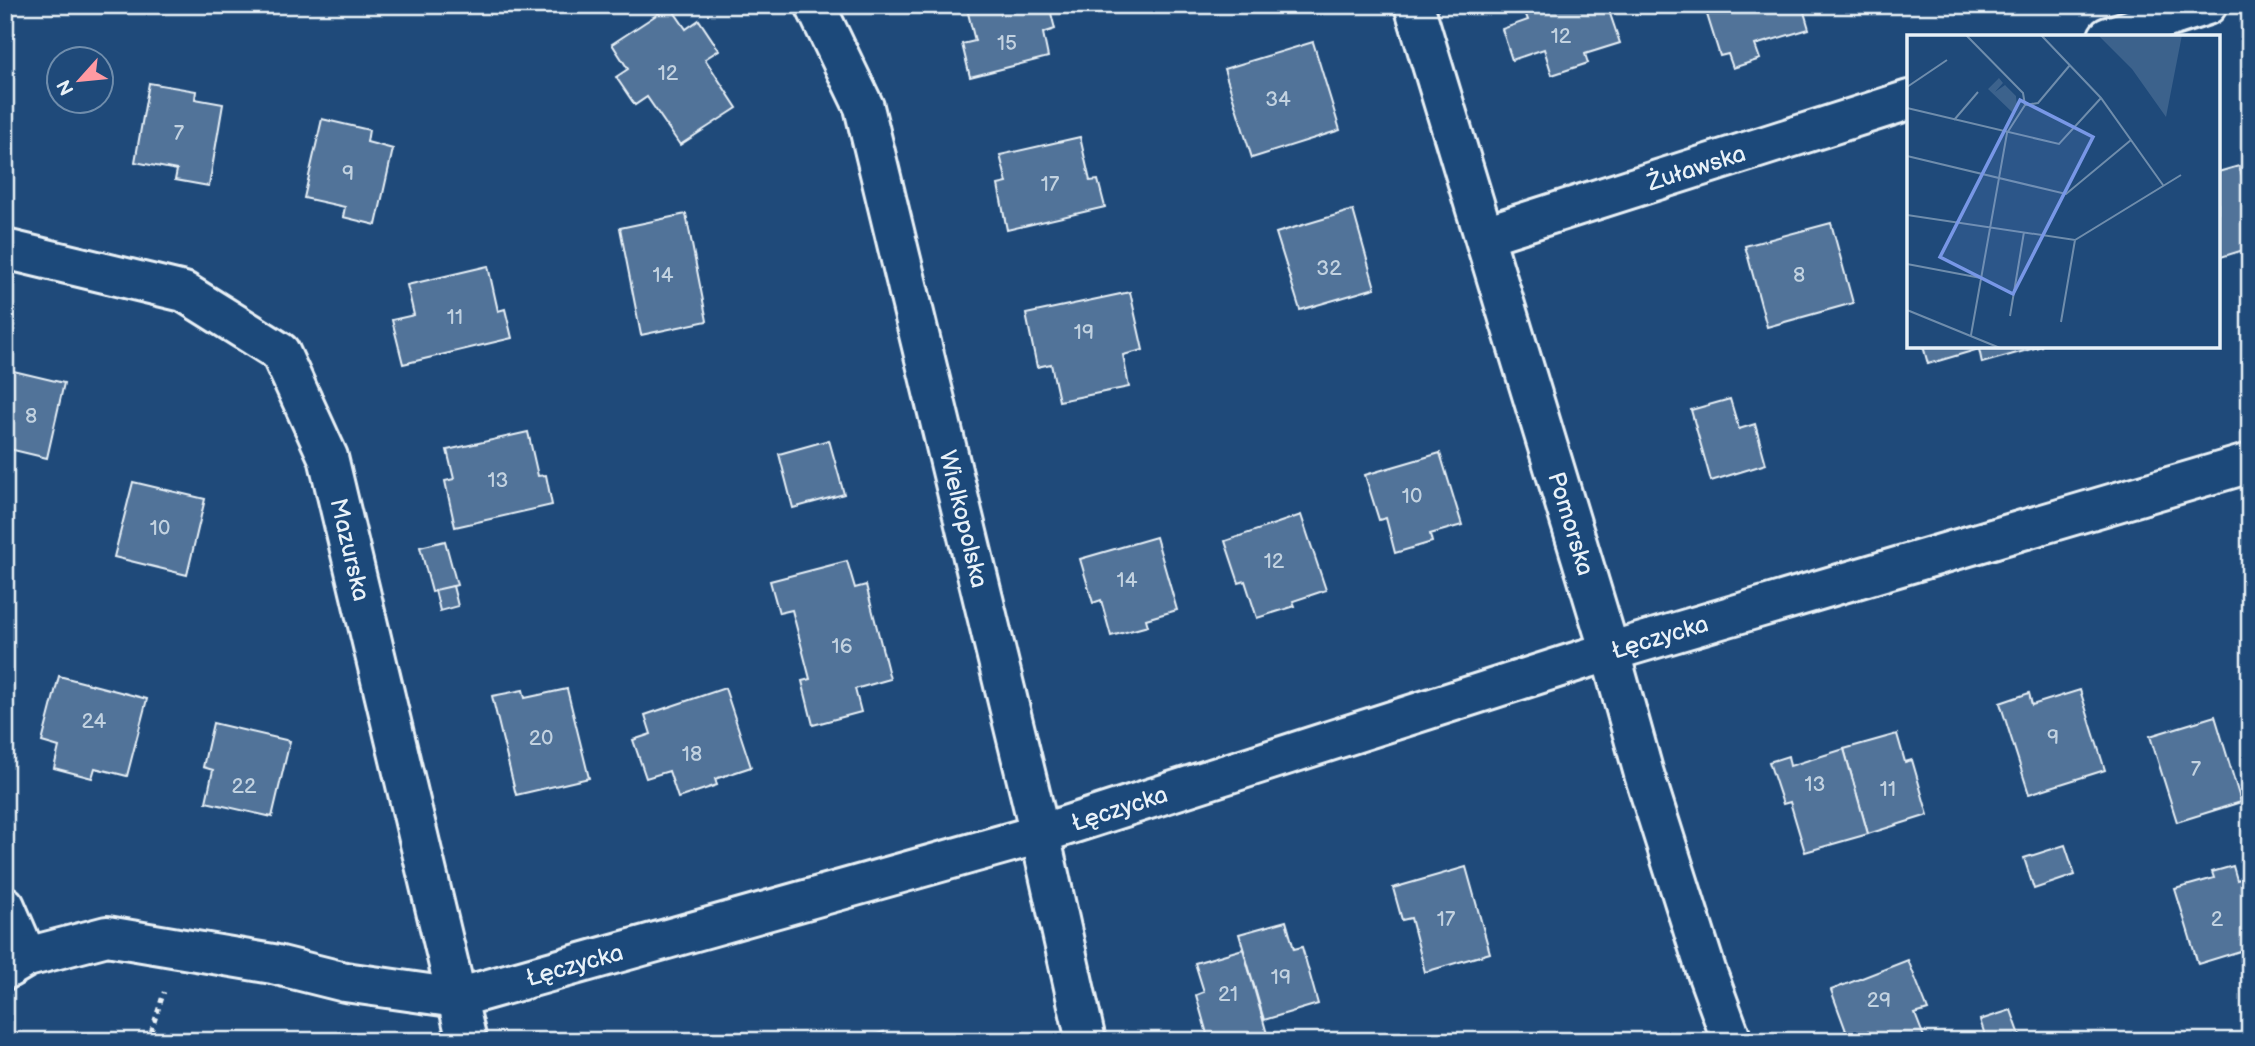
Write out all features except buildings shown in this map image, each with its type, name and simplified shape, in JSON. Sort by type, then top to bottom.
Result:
[{"type":"street","name":"Wielkopolska","points":[[816,5],[864,107],[1040,834],[1086,1041]]},
{"type":"street","name":"Pomorska","points":[[1414,5],[1648,787],[1706,971],[1732,1041]]},
{"type":"street","points":[[2114,35],[2207,5]]},
{"type":"street","name":"Żuławska","points":[[1485,235],[1907,101]]},
{"type":"street","name":"Mazurska","points":[[5,249],[184,292],[280,352],[328,457],[467,1041]]},
{"type":"street","name":"Łęczycka","points":[[5,906],[16,964],[107,936],[274,964],[345,982],[457,998],[1040,834],[1609,652],[2250,463]]}]
